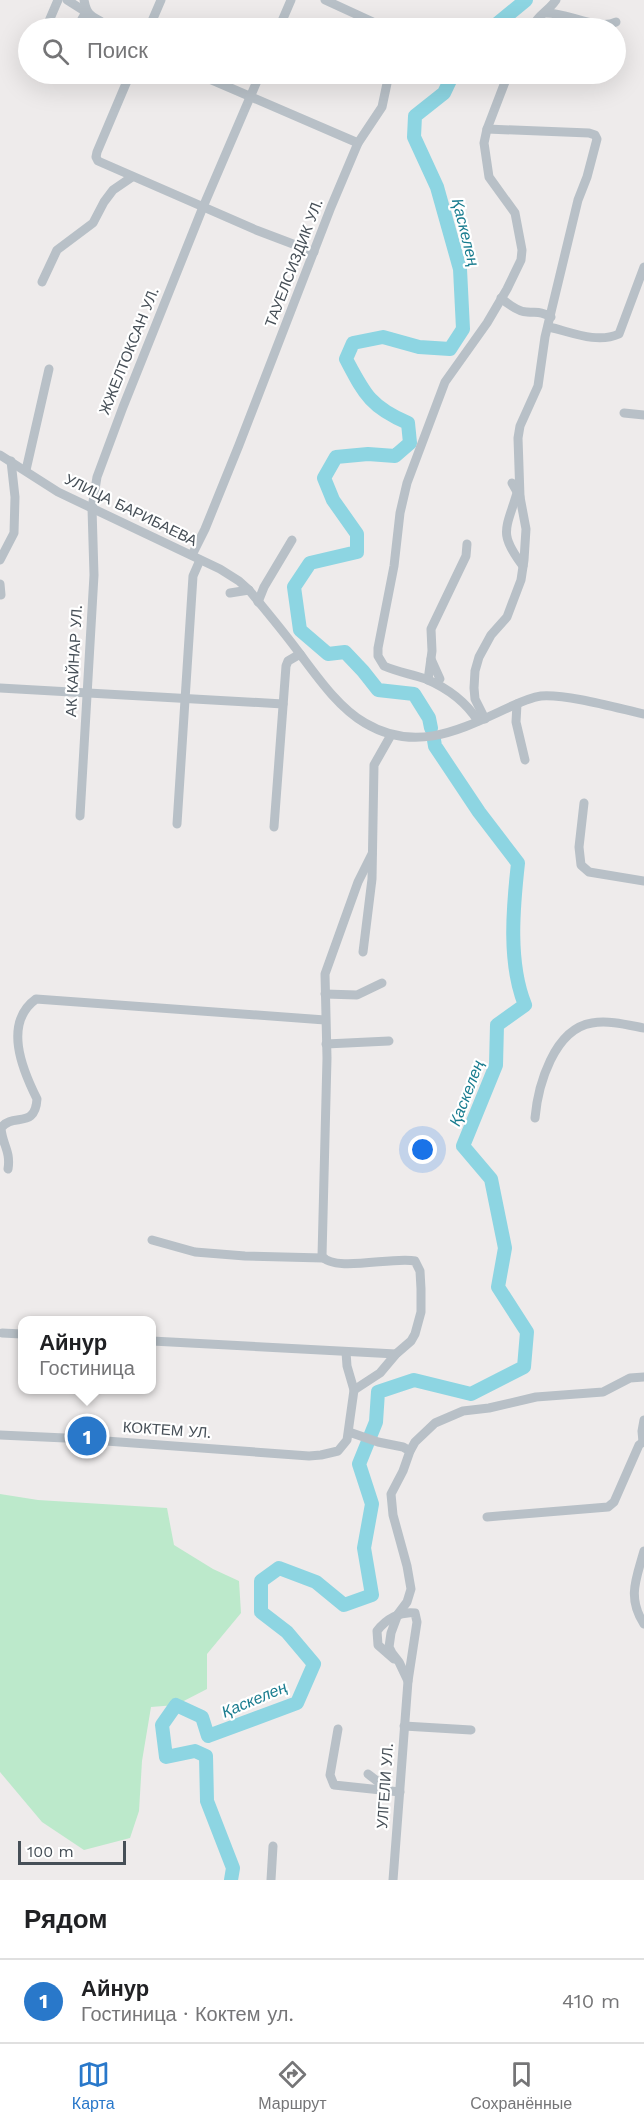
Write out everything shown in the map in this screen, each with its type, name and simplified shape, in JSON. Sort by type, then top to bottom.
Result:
[{"type":"street","points":[[50,18],[58,0]]},
{"type":"street","points":[[68,0],[92,18]]},
{"type":"street","points":[[82,18],[86,12],[84,0]]},
{"type":"street","points":[[153,18],[161,0]]},
{"type":"street","points":[[283,18],[291,0]]},
{"type":"street","points":[[325,0],[364,18]]},
{"type":"street","points":[[537,18],[545,13],[554,2],[562,0]]},
{"type":"street","points":[[545,13],[572,18]]},
{"type":"street","points":[[126,84],[96,157],[104,165],[314,252]]},
{"type":"street","points":[[221,84],[358,143]]},
{"type":"street","name":"ЖЖЕЛТОКСАН УЛ.","points":[[92,508],[101,462],[203,207],[256,84]]},
{"type":"street","name":"ТАУЕЛСИЗДИК УЛ.","points":[[177,824],[184,698],[196,558],[205,529],[358,143],[382,107],[388,84]]},
{"type":"street","points":[[482,720],[448,691],[428,680],[384,666],[378,656],[394,566],[400,513],[407,483],[445,382],[501,298],[517,270],[522,250],[515,213],[489,177],[484,143],[504,84]]},
{"type":"street","points":[[482,720],[474,688],[479,657],[490,634],[507,617],[521,580],[523,566],[526,529],[519,495],[518,438],[523,417],[538,386],[545,337],[578,200],[597,139],[595,135],[589,133],[487,129]]},
{"type":"street","points":[[42,282],[57,250],[93,223],[113,190],[132,177]]},
{"type":"street","points":[[501,298],[514,308],[526,312],[537,311],[550,322],[591,337],[608,339],[619,334],[644,267]]},
{"type":"street","points":[[26,470],[49,369]]},
{"type":"street","points":[[624,413],[644,415]]},
{"type":"street","name":"УЛИЦА БАРИБАЕВА","points":[[0,455],[58,492],[239,580],[351,712],[366,723],[391,735],[412,739],[426,738],[482,720],[533,698],[549,696],[644,714]]},
{"type":"street","points":[[0,561],[15,533],[15,497],[11,461]]},
{"type":"street","points":[[512,483],[519,495],[505,535],[523,566]]},
{"type":"street","name":"АК КАЙНАР УЛ.","points":[[80,816],[95,559],[92,508]]},
{"type":"street","points":[[258,602],[264,587],[292,540]]},
{"type":"street","points":[[428,680],[431,629],[466,556],[467,544]]},
{"type":"street","points":[[0,584],[1,596]]},
{"type":"street","points":[[230,593],[249,590]]},
{"type":"street","points":[[274,827],[286,666],[288,661],[300,654]]},
{"type":"street","points":[[431,656],[440,679]]},
{"type":"street","points":[[0,688],[283,704]]},
{"type":"street","points":[[518,704],[516,722],[525,760]]},
{"type":"street","points":[[363,952],[372,879],[374,765],[391,735]]},
{"type":"street","points":[[584,803],[579,847],[581,865],[590,872],[644,881]]},
{"type":"street","points":[[323,1258],[326,967],[358,882],[372,854]]},
{"type":"street","points":[[325,994],[357,994],[382,983]]},
{"type":"street","points":[[8,1169],[9,1152],[1,1128],[7,1122],[31,1116],[37,1103],[21,1060],[18,1044],[18,1030],[25,1010],[36,999],[325,1020]]},
{"type":"street","points":[[535,1118],[551,1059],[570,1032],[585,1024],[601,1022],[644,1028]]},
{"type":"street","points":[[326,1044],[388,1041]]},
{"type":"street","points":[[152,1240],[195,1252],[245,1256],[323,1258],[327,1262],[344,1263],[415,1261],[418,1265],[421,1289],[418,1327],[411,1341],[380,1373],[354,1390]]},
{"type":"street","points":[[2,1333],[18,1334]]},
{"type":"street","points":[[156,1341],[396,1354]]},
{"type":"street","points":[[346,1352],[346,1366],[354,1390],[349,1432],[406,1449]]},
{"type":"street","points":[[408,1681],[398,1661],[381,1650],[378,1645],[377,1631],[382,1624],[398,1614],[407,1602],[411,1589],[408,1566],[393,1515],[392,1494],[403,1471],[406,1449],[435,1424],[463,1411],[489,1408],[536,1397],[603,1392],[630,1378],[644,1377]]},
{"type":"street","points":[[487,1517],[608,1507],[614,1502],[639,1445],[643,1442],[644,1420]]},
{"type":"street","name":"КОКТЕМ УЛ.","points":[[0,1435],[309,1456],[331,1453],[344,1446],[349,1432]]},
{"type":"street","points":[[644,1551],[633,1591],[636,1611],[644,1624]]},
{"type":"street","points":[[398,1614],[412,1612],[417,1616],[404,1726]]},
{"type":"street","name":"УЛГЕЛИ УЛ.","points":[[393,1880],[395,1792],[404,1726],[471,1730]]},
{"type":"street","points":[[338,1729],[331,1765],[331,1780],[334,1785],[395,1792]]},
{"type":"street","points":[[360,1788],[369,1772],[395,1792]]},
{"type":"street","points":[[271,1880],[273,1846]]},
{"type":"green space","points":[[0,1494],[38,1500],[167,1508],[174,1545],[213,1569],[239,1581],[241,1613],[207,1654],[207,1689],[176,1705],[151,1707],[142,1761],[139,1811],[130,1838],[84,1850],[42,1822],[0,1772]]},
{"type":"waterway","name":"Қаскелең","points":[[504,18],[526,0]]},
{"type":"waterway","name":"Қаскелең","points":[[431,728],[429,718],[414,694],[378,690],[345,652],[328,654],[300,630],[294,587],[310,563],[357,552],[357,534],[333,500],[324,478],[336,457],[368,454],[395,456],[410,443],[408,423],[376,405],[358,381],[346,359],[353,343],[383,337],[419,347],[450,349],[463,329],[460,269],[437,187],[414,137],[415,116],[444,93],[448,84]]},
{"type":"waterway","name":"Қаскелең","points":[[231,1880],[233,1868],[207,1801],[206,1756],[195,1751],[166,1757],[162,1725],[176,1705],[202,1717],[208,1736],[297,1703],[314,1664],[287,1632],[261,1612],[261,1581],[279,1568],[316,1582],[344,1605],[372,1595],[364,1548],[372,1504],[359,1464],[376,1422],[378,1392],[414,1380],[471,1394],[524,1367],[527,1332],[498,1287],[505,1248],[491,1179],[463,1146],[496,1065],[497,1025],[525,1005],[516,971],[513,935],[518,863],[479,812],[435,746],[434,740]]},
{"type":"place","name":"Айнур","points":[[87,1436]]}]
